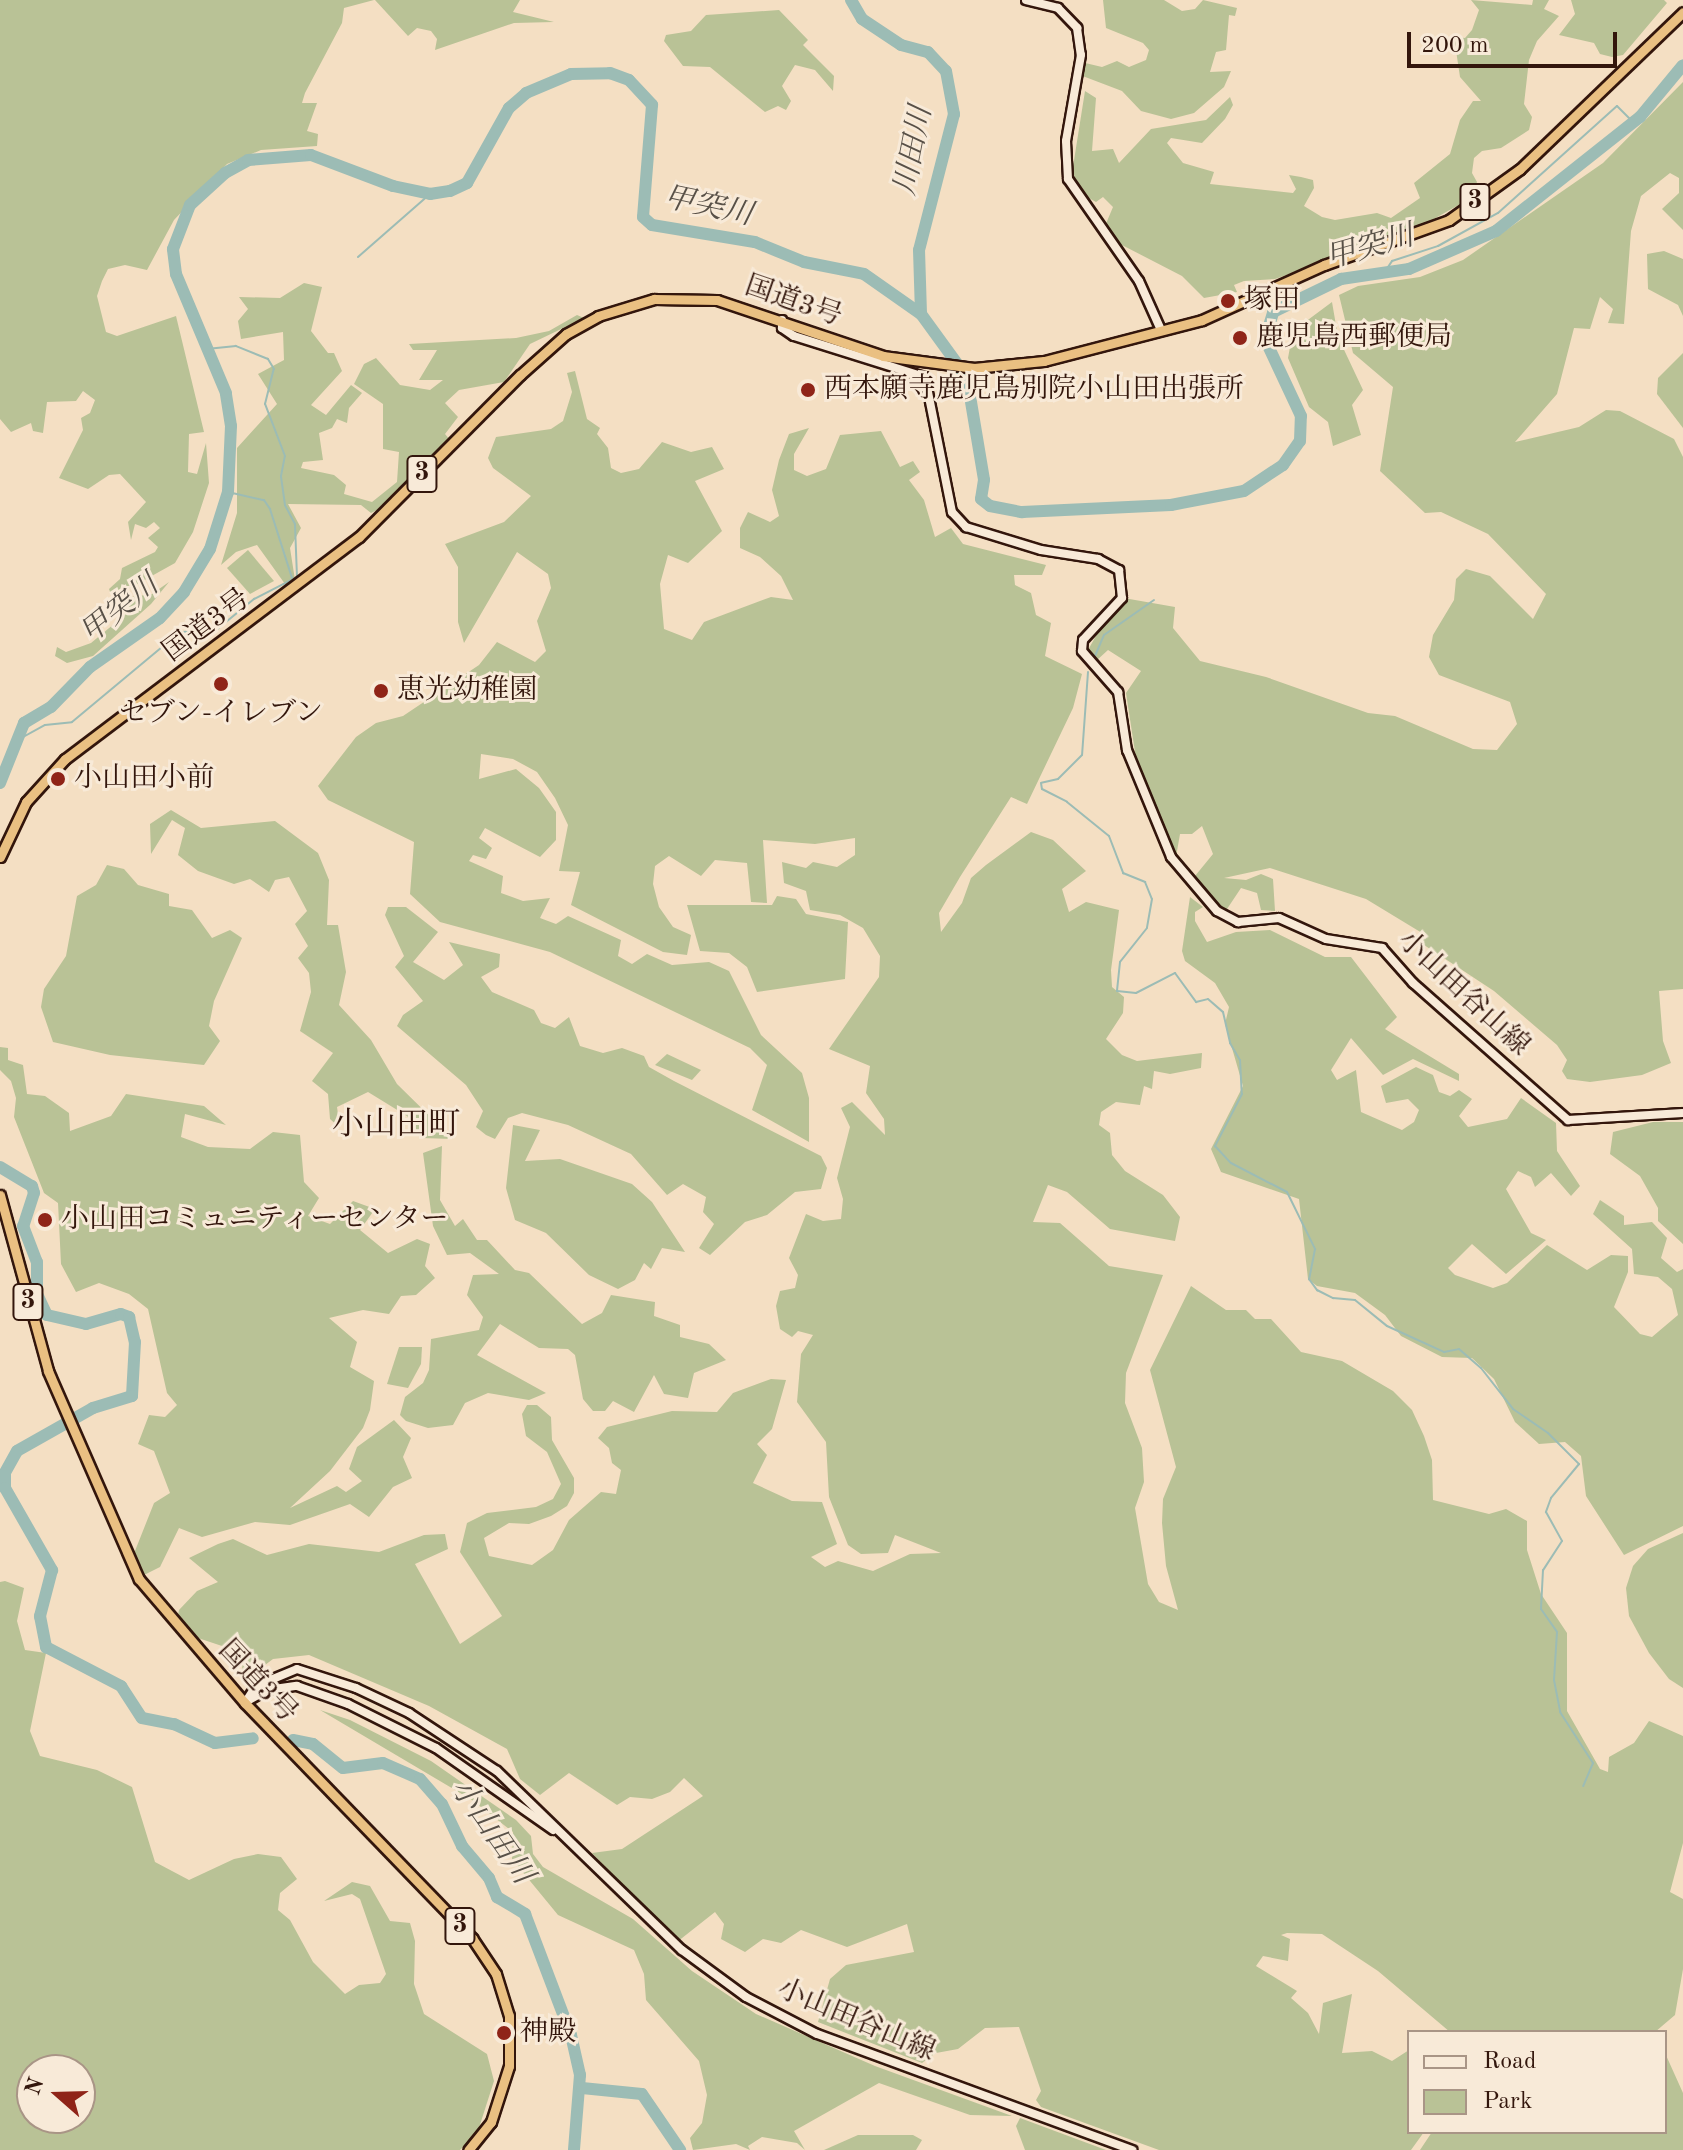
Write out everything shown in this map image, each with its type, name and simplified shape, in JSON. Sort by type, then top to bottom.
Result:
[{"type":"highway","name":"国道3号","points":[[0,857],[26,802],[65,759],[359,537],[566,334],[615,308],[670,297],[717,300],[869,352],[924,365],[969,368],[1044,361],[1161,330],[1218,314],[1324,265],[1449,220],[1520,169],[1683,12]]},
{"type":"highway","name":"国道3号","points":[[0,1195],[38,1342],[70,1428],[139,1579],[245,1703],[472,1938],[496,1974],[509,2016],[509,2066],[491,2122],[468,2150]]},
{"type":"main road","points":[[1026,0],[1058,8],[1077,28],[1081,55],[1066,141],[1068,179],[1139,281],[1161,330]]},
{"type":"main road","name":"小山田谷山線","points":[[782,320],[782,328],[794,336],[925,377],[952,512],[966,527],[1041,550],[1098,559],[1119,570],[1122,598],[1083,640],[1082,651],[1118,692],[1127,750],[1171,857],[1217,911],[1238,922],[1279,918],[1326,939],[1382,948],[1413,983],[1568,1120],[1683,1113]]},
{"type":"main road","name":"小山田谷山線","points":[[245,1703],[256,1686],[286,1670],[308,1671],[356,1688],[474,1752],[540,1809],[564,1837],[690,1957],[780,2016],[1132,2150]]},
{"type":"main road","name":"小山田谷山線","points":[[245,1703],[267,1690],[297,1686],[348,1704],[436,1748],[564,1837]]},
{"type":"green space","points":[[0,0],[374,0],[344,8],[342,23],[305,93],[302,103],[317,103],[307,131],[318,134],[317,146],[261,150],[227,164],[174,220],[147,270],[125,265],[108,269],[102,281],[97,296],[106,332],[117,336],[176,316],[204,432],[189,434],[188,472],[197,474],[206,443],[209,483],[193,532],[175,563],[123,592],[124,598],[152,594],[169,582],[151,604],[93,656],[67,663],[55,656],[57,647],[66,652],[91,643],[120,619],[109,589],[120,579],[122,568],[155,552],[158,547],[148,538],[160,528],[154,522],[146,528],[135,524],[131,540],[128,522],[146,502],[120,474],[109,475],[88,489],[59,478],[83,430],[81,418],[90,413],[95,400],[83,391],[76,401],[47,402],[43,433],[33,431],[31,423],[11,432],[0,419]]},
{"type":"green space","points":[[375,0],[520,0],[513,12],[554,22],[514,23],[435,50],[437,39],[431,31],[417,28],[408,36]]},
{"type":"green space","points":[[1103,0],[1164,0],[1182,11],[1195,9],[1203,0],[1237,8],[1235,16],[1229,15],[1226,50],[1216,52],[1210,72],[1231,71],[1224,87],[1194,113],[1171,119],[1141,111],[1122,91],[1080,75],[1081,62],[1102,67],[1117,61],[1129,67],[1146,60],[1149,50],[1143,43],[1106,28]]},
{"type":"green space","points":[[1471,0],[1532,5],[1533,0],[1549,0],[1544,9],[1559,16],[1537,41],[1529,60],[1524,104],[1532,117],[1529,130],[1501,148],[1482,151],[1474,158],[1472,173],[1477,182],[1471,198],[1416,229],[1275,279],[1244,281],[1234,285],[1237,292],[1204,298],[1182,276],[1120,244],[1105,226],[1113,207],[1103,197],[1096,202],[1087,197],[1072,173],[1085,91],[1096,98],[1092,151],[1113,149],[1119,163],[1151,129],[1206,120],[1230,97],[1233,105],[1225,119],[1202,143],[1171,138],[1167,143],[1183,163],[1214,172],[1210,184],[1293,193],[1296,189],[1289,175],[1301,177],[1313,180],[1314,188],[1304,206],[1322,217],[1335,220],[1377,213],[1391,218],[1420,198],[1414,183],[1450,154],[1460,120],[1473,101],[1481,101],[1460,77],[1454,37],[1465,38],[1472,30],[1479,10]]},
{"type":"green space","points":[[1571,0],[1664,0],[1667,3],[1623,55],[1612,57],[1600,54],[1594,43],[1559,35],[1575,14]]},
{"type":"green space","points":[[779,10],[808,40],[803,45],[834,76],[833,91],[815,70],[795,65],[782,86],[791,101],[786,110],[778,106],[765,112],[710,67],[683,66],[664,41],[666,35],[691,31],[706,15]]},
{"type":"green space","points":[[1683,82],[1683,230],[1662,209],[1679,193],[1679,178],[1670,173],[1641,196],[1631,231],[1624,324],[1608,323],[1613,309],[1600,297],[1590,329],[1574,328],[1557,394],[1515,442],[1579,427],[1606,410],[1620,411],[1674,439],[1683,457],[1683,989],[1659,991],[1663,1041],[1671,1063],[1642,1075],[1590,1082],[1567,1079],[1562,1071],[1567,1060],[1557,1045],[1494,991],[1421,943],[1422,933],[1366,899],[1270,868],[1224,878],[1246,880],[1261,874],[1273,879],[1275,911],[1261,910],[1257,893],[1241,888],[1225,912],[1195,876],[1213,854],[1202,826],[1192,834],[1180,834],[1176,857],[1137,765],[1126,693],[1141,671],[1108,650],[1096,661],[1088,650],[1118,597],[1175,607],[1173,628],[1200,661],[1266,677],[1368,713],[1395,716],[1473,749],[1497,750],[1517,724],[1510,702],[1439,675],[1429,657],[1433,635],[1454,600],[1456,579],[1466,569],[1490,576],[1533,619],[1546,594],[1488,534],[1441,512],[1425,513],[1380,471],[1393,387],[1353,353],[1339,295],[1358,286],[1420,277],[1463,260],[1603,163]]},
{"type":"green space","points":[[1664,251],[1683,259],[1683,316],[1678,305],[1648,289],[1647,254]]},
{"type":"green space","points":[[304,283],[322,287],[311,331],[328,353],[334,353],[342,371],[311,405],[326,415],[351,385],[362,393],[349,408],[347,423],[337,419],[332,428],[319,433],[323,460],[303,462],[301,468],[334,475],[346,485],[344,494],[372,502],[397,482],[399,452],[383,449],[383,404],[354,384],[364,364],[376,358],[400,385],[430,390],[443,380],[419,380],[437,350],[413,350],[409,344],[516,338],[549,331],[577,315],[584,318],[530,344],[504,382],[459,390],[445,403],[458,417],[445,434],[450,440],[377,510],[371,513],[361,505],[288,504],[301,528],[290,548],[295,580],[285,584],[257,545],[236,552],[221,565],[237,513],[237,448],[277,404],[258,374],[284,360],[283,332],[241,339],[238,321],[248,309],[239,297],[280,298]]},
{"type":"green space","points":[[1332,302],[1338,337],[1363,390],[1352,405],[1361,435],[1333,446],[1328,422],[1309,407],[1288,358],[1293,331]]},
{"type":"green space","points":[[1683,353],[1683,428],[1657,394],[1658,378]]},
{"type":"green space","points":[[575,371],[587,419],[600,428],[597,434],[608,448],[611,468],[621,473],[639,469],[662,442],[691,452],[712,447],[724,469],[695,481],[722,531],[688,563],[668,555],[660,584],[664,629],[692,640],[704,622],[771,597],[793,600],[781,576],[760,557],[740,548],[740,528],[748,512],[770,522],[779,516],[772,490],[779,460],[789,434],[809,428],[794,454],[794,470],[807,476],[826,469],[840,435],[881,431],[900,467],[913,461],[920,472],[909,480],[924,500],[935,537],[951,528],[963,544],[1046,565],[1042,575],[1014,575],[1015,585],[1031,593],[1036,615],[1051,623],[1045,656],[1082,674],[1073,708],[1027,804],[1011,797],[939,913],[941,932],[962,903],[971,878],[986,865],[1031,832],[1053,840],[1086,871],[1062,889],[1069,912],[1086,902],[1119,910],[1111,970],[1112,987],[1124,997],[1123,1013],[1106,1039],[1122,1055],[1137,1061],[1202,1053],[1201,1068],[1170,1074],[1154,1071],[1152,1089],[1144,1086],[1140,1105],[1116,1102],[1101,1112],[1099,1125],[1110,1133],[1112,1155],[1125,1171],[1163,1195],[1180,1217],[1175,1241],[1110,1229],[1067,1192],[1048,1185],[1033,1222],[1060,1223],[1109,1266],[1163,1275],[1126,1373],[1125,1403],[1142,1448],[1144,1482],[1135,1508],[1148,1584],[1159,1602],[1178,1610],[1166,1566],[1162,1523],[1163,1499],[1176,1467],[1150,1370],[1191,1286],[1226,1310],[1246,1310],[1255,1319],[1271,1319],[1301,1352],[1342,1361],[1393,1391],[1412,1410],[1424,1436],[1432,1460],[1433,1500],[1489,1514],[1506,1509],[1527,1521],[1527,1550],[1541,1594],[1567,1633],[1567,1711],[1600,1769],[1608,1772],[1609,1757],[1634,1743],[1649,1721],[1683,1736],[1683,1843],[1670,1892],[1683,1899],[1683,1969],[1675,2015],[1657,2030],[1448,2030],[1378,1971],[1322,1934],[1287,1933],[1281,1935],[1290,1939],[1288,1961],[1263,1956],[1256,1966],[1297,1991],[1291,1998],[1308,2013],[1319,2034],[1323,2003],[1352,1994],[1342,2053],[1372,2051],[1392,2061],[1407,2051],[1407,2134],[1423,2134],[1411,2150],[1159,2150],[1041,2107],[1036,2100],[1041,2091],[1019,2027],[985,2028],[958,2049],[936,2053],[922,2063],[818,2022],[830,1979],[846,1965],[914,1952],[907,1924],[847,1947],[801,1930],[781,1943],[763,1939],[745,1952],[721,1939],[724,1924],[715,1912],[677,1942],[592,1853],[622,1849],[703,1796],[684,1778],[670,1792],[652,1799],[630,1797],[617,1805],[569,1773],[540,1795],[520,1779],[507,1749],[429,1706],[309,1655],[273,1659],[253,1674],[242,1670],[243,1653],[186,1634],[176,1625],[179,1610],[197,1591],[218,1582],[189,1558],[218,1544],[233,1539],[267,1555],[309,1544],[379,1552],[424,1535],[445,1534],[448,1549],[415,1564],[460,1644],[502,1616],[460,1552],[467,1523],[487,1513],[536,1507],[553,1499],[561,1484],[547,1452],[526,1436],[522,1414],[527,1405],[537,1405],[551,1417],[552,1440],[574,1478],[574,1493],[567,1506],[551,1516],[529,1524],[509,1523],[484,1538],[489,1556],[532,1565],[553,1550],[569,1520],[601,1492],[616,1494],[621,1470],[612,1463],[609,1448],[598,1438],[607,1427],[672,1411],[717,1412],[733,1393],[771,1379],[786,1380],[772,1429],[757,1444],[767,1455],[753,1483],[792,1501],[822,1502],[837,1544],[811,1557],[825,1567],[838,1561],[873,1571],[910,1554],[941,1553],[895,1535],[888,1553],[861,1554],[848,1545],[829,1497],[826,1442],[797,1402],[801,1354],[813,1335],[798,1331],[792,1337],[780,1329],[776,1306],[780,1291],[795,1288],[798,1275],[789,1258],[806,1214],[823,1221],[841,1219],[843,1199],[837,1178],[850,1127],[841,1108],[852,1102],[885,1135],[884,1119],[866,1093],[870,1066],[829,1049],[879,977],[880,956],[863,928],[840,915],[810,910],[806,891],[784,883],[782,862],[806,868],[813,862],[837,867],[855,855],[855,838],[815,844],[763,840],[767,903],[751,902],[747,863],[715,860],[701,876],[669,856],[655,866],[653,884],[659,907],[673,927],[691,935],[687,955],[663,952],[571,905],[580,872],[559,871],[568,825],[555,798],[537,772],[513,759],[481,754],[479,779],[516,769],[539,788],[556,812],[556,840],[540,857],[485,828],[479,838],[492,848],[486,859],[473,855],[469,861],[503,876],[501,893],[523,901],[550,898],[540,918],[556,924],[568,916],[621,940],[618,956],[632,964],[647,954],[672,965],[709,962],[729,971],[761,1035],[802,1073],[809,1098],[809,1142],[752,1110],[767,1065],[750,1048],[550,952],[440,922],[410,894],[414,842],[328,800],[318,786],[356,737],[376,723],[403,716],[479,665],[497,642],[535,662],[546,651],[537,621],[551,588],[548,574],[517,552],[464,643],[458,622],[458,567],[445,544],[504,522],[531,496],[493,468],[488,458],[496,437],[551,429],[563,421],[572,392],[567,373]]},
{"type":"green space","points":[[248,550],[274,581],[250,594],[227,568]]},
{"type":"green space","points":[[171,810],[201,828],[275,821],[318,853],[329,880],[327,925],[338,925],[346,972],[339,1005],[371,1040],[397,1084],[453,1139],[422,1138],[407,1116],[368,1092],[337,1107],[340,1128],[330,1119],[328,1094],[312,1081],[333,1053],[300,1031],[311,992],[309,973],[298,958],[308,946],[295,924],[307,911],[289,877],[275,880],[269,892],[250,879],[234,884],[198,871],[178,855],[185,828],[172,820],[151,854],[150,824]]},
{"type":"green space","points":[[107,865],[124,869],[138,885],[169,894],[169,906],[192,910],[212,938],[230,930],[242,938],[214,1001],[209,1026],[220,1041],[204,1065],[110,1055],[53,1042],[41,1007],[44,989],[66,956],[77,896],[96,885]]},
{"type":"green space","points":[[777,896],[796,899],[806,914],[848,922],[845,979],[757,992],[747,967],[729,953],[700,951],[687,905],[772,905]]},
{"type":"green space","points":[[1190,897],[1203,907],[1195,912],[1195,921],[1207,942],[1236,932],[1270,930],[1325,957],[1351,957],[1397,1017],[1385,1029],[1459,1074],[1459,1081],[1413,1059],[1383,1075],[1351,1038],[1331,1070],[1337,1080],[1356,1070],[1361,1112],[1402,1130],[1414,1122],[1419,1110],[1408,1099],[1386,1103],[1381,1086],[1416,1067],[1433,1075],[1439,1092],[1450,1096],[1459,1090],[1472,1099],[1459,1116],[1468,1127],[1507,1119],[1521,1098],[1556,1123],[1557,1151],[1580,1186],[1571,1196],[1551,1173],[1535,1187],[1531,1177],[1518,1171],[1506,1189],[1531,1233],[1546,1240],[1506,1274],[1472,1244],[1448,1268],[1455,1275],[1493,1288],[1507,1283],[1547,1245],[1587,1270],[1611,1255],[1628,1256],[1628,1272],[1614,1307],[1640,1334],[1652,1337],[1678,1315],[1672,1289],[1658,1277],[1634,1274],[1632,1249],[1593,1214],[1600,1200],[1624,1216],[1624,1225],[1652,1222],[1667,1238],[1661,1258],[1677,1272],[1683,1269],[1683,1526],[1624,1555],[1586,1496],[1581,1456],[1565,1442],[1539,1444],[1515,1422],[1494,1379],[1472,1358],[1442,1357],[1401,1336],[1385,1315],[1355,1293],[1317,1286],[1308,1279],[1299,1199],[1221,1172],[1211,1149],[1243,1086],[1225,1024],[1229,1007],[1215,983],[1185,961],[1182,951]]},
{"type":"green space","points":[[388,907],[406,907],[438,932],[413,962],[444,980],[463,965],[449,942],[500,954],[499,967],[481,977],[492,992],[534,1010],[541,1023],[555,1028],[569,1017],[580,1046],[603,1053],[622,1048],[644,1056],[649,1067],[821,1156],[827,1168],[821,1189],[795,1192],[767,1215],[745,1222],[710,1255],[699,1248],[714,1224],[703,1212],[706,1197],[683,1184],[667,1195],[631,1154],[568,1125],[522,1113],[508,1118],[495,1139],[486,1135],[476,1127],[483,1111],[466,1085],[397,1026],[403,1015],[423,1001],[395,967],[404,956],[385,915]]},
{"type":"green space","points":[[0,1047],[8,1048],[8,1060],[23,1065],[27,1094],[45,1096],[69,1113],[70,1131],[111,1116],[126,1094],[204,1106],[226,1125],[185,1114],[181,1137],[208,1147],[250,1149],[273,1132],[300,1135],[304,1182],[319,1198],[308,1216],[330,1224],[353,1201],[375,1209],[360,1230],[388,1253],[417,1239],[430,1244],[425,1266],[435,1278],[416,1295],[401,1296],[389,1314],[363,1310],[329,1318],[357,1342],[350,1367],[374,1381],[370,1410],[363,1428],[330,1471],[290,1508],[337,1486],[346,1492],[362,1481],[349,1469],[357,1447],[394,1420],[411,1438],[403,1457],[412,1478],[393,1487],[369,1517],[350,1504],[290,1525],[255,1522],[202,1537],[179,1528],[160,1567],[144,1575],[133,1556],[154,1503],[170,1493],[154,1451],[138,1444],[149,1415],[165,1417],[177,1405],[167,1393],[148,1309],[129,1294],[99,1283],[76,1292],[61,1264],[58,1203],[44,1193],[14,1117],[16,1098],[11,1081],[0,1070]]},
{"type":"green space","points":[[667,1054],[701,1070],[692,1080],[655,1065]]},
{"type":"green space","points":[[1653,1122],[1683,1122],[1683,1244],[1658,1221],[1658,1208],[1640,1176],[1610,1154],[1613,1132]]},
{"type":"green space","points":[[513,1125],[540,1130],[525,1161],[560,1159],[632,1184],[652,1202],[685,1252],[662,1248],[651,1269],[644,1263],[635,1280],[618,1289],[589,1275],[546,1233],[515,1220],[506,1188]]},
{"type":"green space","points":[[442,1146],[440,1200],[455,1226],[463,1219],[477,1240],[487,1240],[515,1270],[529,1273],[582,1324],[602,1313],[611,1295],[655,1302],[654,1316],[680,1325],[680,1337],[709,1344],[726,1360],[694,1373],[688,1398],[664,1394],[654,1375],[634,1412],[613,1401],[605,1411],[593,1411],[583,1399],[575,1355],[568,1349],[539,1348],[500,1324],[477,1355],[546,1393],[529,1400],[488,1393],[465,1403],[453,1425],[428,1428],[406,1421],[400,1415],[405,1397],[423,1383],[429,1370],[431,1339],[479,1330],[483,1317],[467,1295],[473,1275],[499,1274],[470,1253],[447,1255],[433,1226],[423,1153]]},
{"type":"green space","points":[[399,1347],[422,1347],[421,1364],[408,1388],[387,1384]]},
{"type":"green space","points":[[1683,1533],[1683,1688],[1669,1679],[1649,1653],[1629,1616],[1626,1588],[1633,1566],[1648,1549]]},
{"type":"green space","points":[[5,1581],[24,1588],[17,1621],[25,1650],[46,1653],[30,1731],[40,1756],[97,1770],[132,1787],[155,1862],[189,1880],[234,1859],[258,1854],[281,1857],[297,1879],[280,1893],[278,1910],[290,1920],[313,1962],[345,1994],[359,1985],[380,1983],[386,1974],[360,1899],[352,1894],[324,1901],[352,1882],[370,1886],[390,1921],[410,1923],[415,1941],[414,1984],[424,2014],[487,2054],[494,2081],[477,2134],[460,2150],[0,2150],[0,1582]]},
{"type":"green space","points":[[320,1710],[350,1720],[431,1761],[516,1820],[531,1836],[533,1854],[543,1867],[633,1919],[692,1971],[756,2014],[875,2066],[1012,2116],[970,2115],[879,2083],[794,2131],[805,2150],[797,2143],[762,2137],[748,2146],[750,2150],[736,2144],[693,2150],[690,2138],[702,2123],[707,2095],[699,2061],[646,2000],[644,1974],[634,1950],[558,1915],[512,1859],[513,1832],[472,1800]]},
{"type":"green space","points":[[1667,2057],[1683,2093],[1683,2150],[1420,2150],[1431,2134],[1667,2134]]},
{"type":"green space","points":[[1020,2118],[1106,2150],[1025,2150],[1016,2126]]},
{"type":"green space","points":[[858,2135],[913,2135],[922,2140],[916,2150],[824,2150]]},
{"type":"waterway","name":"川田川","points":[[851,0],[862,19],[901,45],[928,52],[946,71],[954,114],[919,250],[921,314]]},
{"type":"waterway","name":"甲突川","points":[[0,783],[24,723],[51,707],[90,667],[160,618],[184,592],[210,549],[228,492],[231,426],[226,393],[176,274],[173,249],[190,205],[225,173],[248,160],[311,155],[393,186],[430,194],[450,191],[467,183],[509,108],[526,93],[571,74],[610,73],[629,80],[652,105],[643,217],[652,225],[755,242],[804,262],[864,274],[921,314],[961,369],[969,390],[984,480],[981,499],[990,506],[1022,512],[1171,505],[1244,491],[1283,465],[1300,441],[1301,416],[1265,339],[1273,312],[1341,279],[1409,269],[1496,231],[1640,117],[1683,65]]},
{"type":"waterway","points":[[1386,270],[1392,261],[1438,246],[1498,213],[1617,106],[1633,122]]},
{"type":"waterway","points":[[358,257],[430,194]]},
{"type":"waterway","points":[[14,742],[45,725],[72,722],[180,632],[215,631],[254,599],[297,577],[295,524],[285,505],[281,476],[285,456],[265,404],[274,369],[268,359],[236,346],[209,349]]},
{"type":"waterway","points":[[228,492],[264,500],[270,509],[292,578]]},
{"type":"waterway","points":[[1095,656],[1104,635],[1154,600]]},
{"type":"waterway","points":[[1088,672],[1082,755],[1058,779],[1041,783],[1042,789],[1067,802],[1109,836],[1123,873],[1145,882],[1152,899],[1147,928],[1120,962],[1117,991],[1136,993],[1175,973],[1196,1002],[1208,999],[1223,1012],[1230,1043],[1240,1060],[1242,1094],[1215,1146],[1231,1163],[1287,1192],[1315,1249],[1309,1279],[1317,1290],[1333,1298],[1355,1300],[1387,1326],[1444,1352],[1459,1349],[1481,1368],[1513,1409],[1548,1433],[1579,1464],[1551,1498],[1546,1512],[1562,1541],[1543,1570],[1541,1609],[1557,1632],[1554,1680],[1560,1712],[1593,1763],[1583,1786]]},
{"type":"waterway","name":"小山田川","points":[[0,1167],[32,1186],[34,1193],[23,1226],[37,1262],[37,1294],[47,1315],[86,1324],[121,1314],[129,1317],[135,1342],[132,1396],[93,1408],[17,1451],[5,1473],[5,1488],[52,1570],[40,1616],[46,1647],[121,1686],[142,1718],[174,1724],[215,1743],[253,1738]]},
{"type":"waterway","name":"小山田川","points":[[293,1740],[313,1744],[343,1768],[383,1763],[420,1779],[442,1804],[462,1846],[489,1878],[497,1897],[525,1914],[571,2035],[580,2075],[574,2150]]},
{"type":"waterway","points":[[582,2088],[642,2094],[680,2150]]},
{"type":"place","name":"塚田","points":[[1228,301]]},
{"type":"place","name":"鹿児島西郵便局","points":[[1240,338]]},
{"type":"place","name":"西本願寺鹿児島別院小山田出張所","points":[[808,390]]},
{"type":"place","name":"セブン-イレブン","points":[[221,684]]},
{"type":"place","name":"恵光幼稚園","points":[[381,691]]},
{"type":"place","name":"小山田小前","points":[[58,779]]},
{"type":"place","name":"小山田コミュニティーセンター","points":[[45,1220]]},
{"type":"place","name":"神殿","points":[[504,2033]]},
{"type":"district","name":"小山田町","points":[[396,1126]]}]
